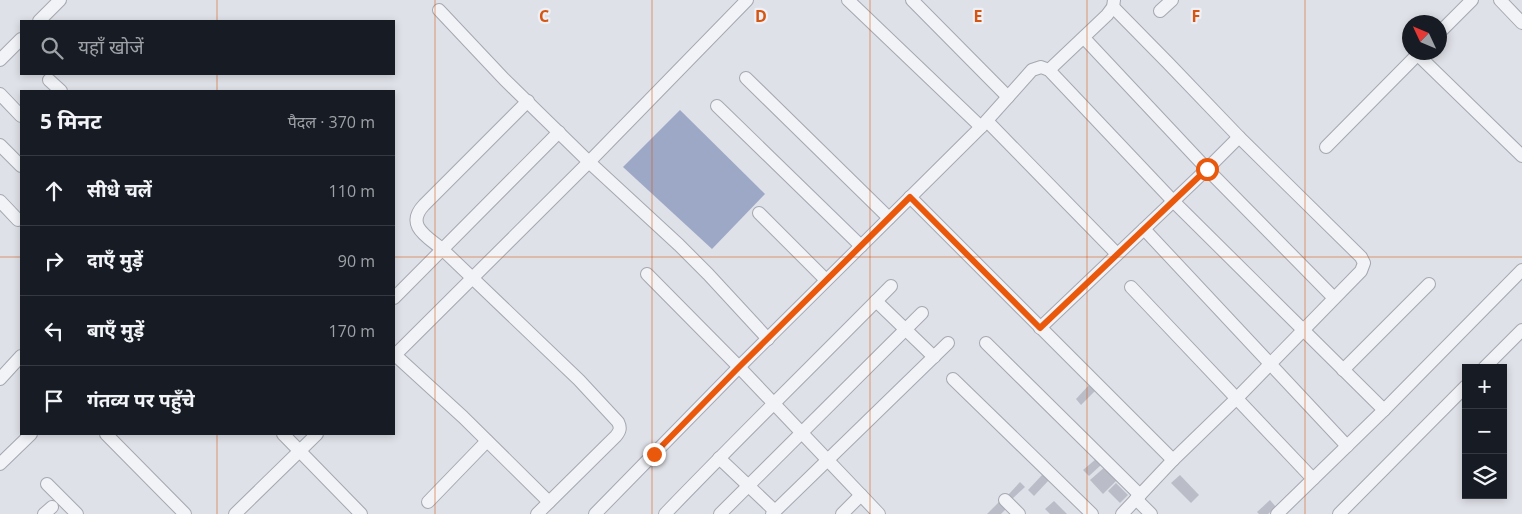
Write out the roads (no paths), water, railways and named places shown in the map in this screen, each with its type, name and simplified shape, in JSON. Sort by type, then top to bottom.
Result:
[{"type":"street","points":[[40,20],[60,0]]},
{"type":"street","points":[[395,354],[589,162],[747,0]]},
{"type":"street","points":[[848,0],[984,124],[1117,254]]},
{"type":"street","points":[[912,0],[1008,97]]},
{"type":"street","points":[[1160,11],[1172,0]]},
{"type":"street","points":[[1447,25],[1472,0]]},
{"type":"street","points":[[1500,0],[1522,23]]},
{"type":"street","points":[[1049,70],[1108,15],[1113,4],[1239,137],[1361,257],[1364,263],[1361,271],[1173,460],[1122,514]]},
{"type":"street","points":[[439,10],[589,162],[708,274],[768,339]]},
{"type":"street","points":[[1084,38],[1207,169],[1334,298]]},
{"type":"street","points":[[0,60],[20,40]]},
{"type":"street","points":[[1326,147],[1412,60]]},
{"type":"street","points":[[1424,60],[1522,156]]},
{"type":"street","points":[[595,514],[739,367],[984,124],[1032,70],[1041,67],[1049,70],[1173,201],[1384,410]]},
{"type":"street","points":[[746,78],[889,218]]},
{"type":"street","points":[[49,80],[60,90]]},
{"type":"street","points":[[0,94],[20,115]]},
{"type":"street","points":[[528,102],[417,212],[415,220],[419,229],[579,380],[618,422],[620,427],[616,436],[537,514]]},
{"type":"street","points":[[717,106],[861,246]]},
{"type":"street","points":[[395,297],[560,132]]},
{"type":"street","points":[[1040,328],[1239,137]]},
{"type":"street","points":[[0,144],[20,165]]},
{"type":"street","points":[[910,197],[1173,460]]},
{"type":"street","points":[[0,201],[18,220]]},
{"type":"street","points":[[759,213],[826,280]]},
{"type":"street","points":[[1144,229],[1347,446]]},
{"type":"street","points":[[1277,514],[1384,410],[1522,270]]},
{"type":"street","points":[[648,274],[879,514]]},
{"type":"street","points":[[1343,370],[1429,284]]},
{"type":"street","points":[[665,514],[891,286]]},
{"type":"street","points":[[1131,287],[1313,479]]},
{"type":"street","points":[[876,301],[934,356]]},
{"type":"street","points":[[720,514],[922,313]]},
{"type":"street","points":[[1488,364],[1522,330]]},
{"type":"street","points":[[719,458],[773,512],[828,461],[948,343]]},
{"type":"street","points":[[986,343],[1138,497],[1151,514]]},
{"type":"street","points":[[395,356],[487,441],[549,502]]},
{"type":"street","points":[[0,379],[20,357]]},
{"type":"street","points":[[953,379],[1092,514]]},
{"type":"street","points":[[1339,514],[1462,390]]},
{"type":"street","points":[[0,464],[30,435]]},
{"type":"street","points":[[107,435],[185,514]]},
{"type":"street","points":[[284,435],[361,514]]},
{"type":"street","points":[[235,514],[315,435]]},
{"type":"street","points":[[428,502],[487,441]]},
{"type":"street","points":[[47,484],[78,514]]},
{"type":"street","points":[[842,514],[861,495]]},
{"type":"street","points":[[1005,500],[1019,514]]},
{"type":"water","points":[[680,110],[765,194],[712,249],[623,167]]}]
